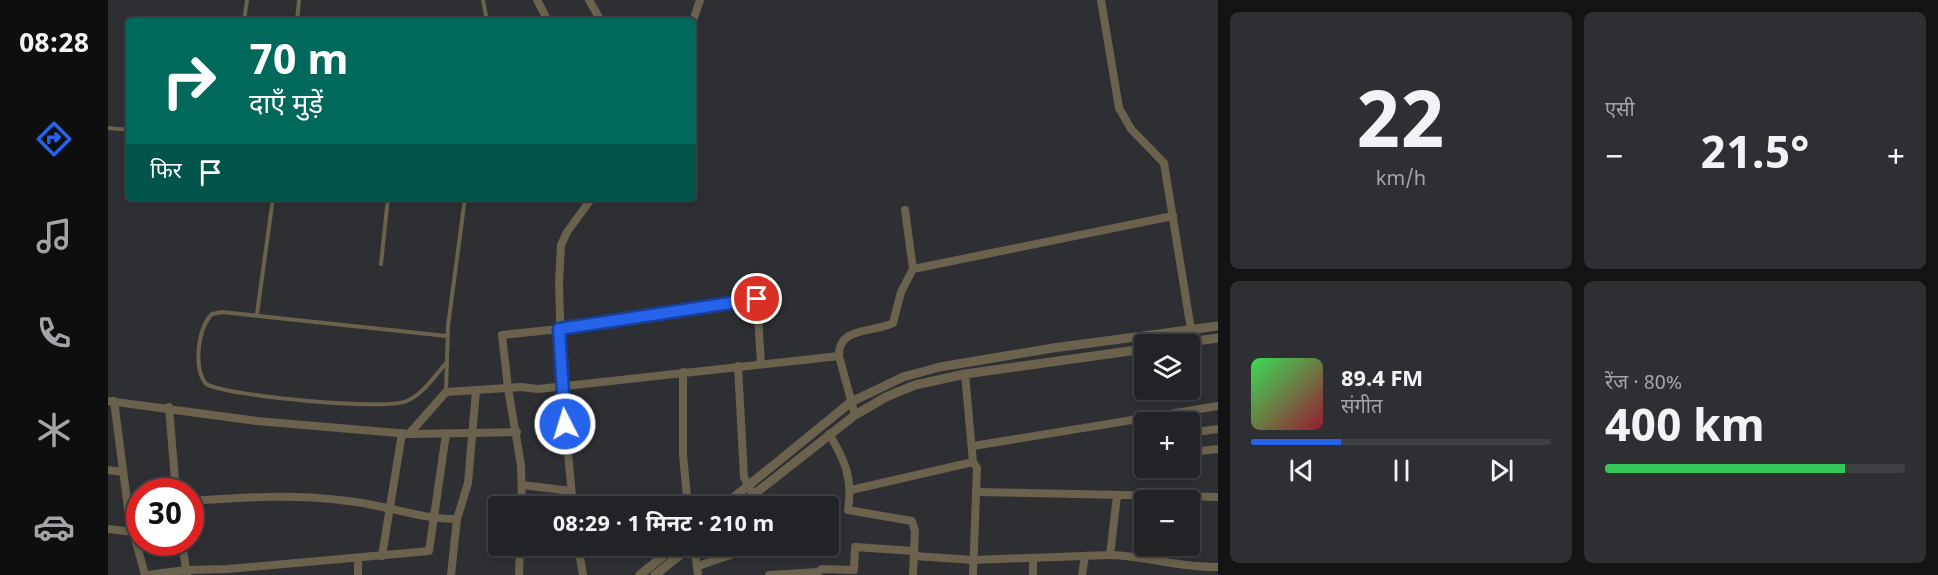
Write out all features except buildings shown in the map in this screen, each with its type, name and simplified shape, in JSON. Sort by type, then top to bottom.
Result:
[{"type":"street","points":[[537,0],[546,18]]},
{"type":"street","points":[[589,0],[599,18]]},
{"type":"street","points":[[694,18],[700,0]]},
{"type":"street","points":[[1101,0],[1119,108],[1131,129],[1164,163],[1192,334]]},
{"type":"street","points":[[572,496],[559,329],[561,245],[567,232],[590,201]]},
{"type":"street","points":[[855,415],[839,356],[839,348],[845,338],[893,323],[906,281],[913,269],[904,210]]},
{"type":"street","points":[[913,269],[1173,216]]},
{"type":"street","points":[[522,496],[517,432],[508,388],[502,336],[757,299],[761,364]]},
{"type":"street","points":[[735,496],[851,402],[875,388],[921,371],[1053,348],[1218,326]]},
{"type":"street","points":[[1200,341],[1218,338]]},
{"type":"street","points":[[738,366],[744,477],[753,495],[855,415],[886,397],[915,385],[965,375],[1134,350]]},
{"type":"street","points":[[382,556],[406,434],[446,392],[562,387],[839,356]]},
{"type":"street","points":[[683,372],[682,455],[687,496]]},
{"type":"street","points":[[965,375],[973,462],[977,468],[973,575]]},
{"type":"street","points":[[451,575],[457,519],[468,483],[476,390]]},
{"type":"street","points":[[126,493],[111,401],[169,407],[257,421],[406,434],[473,435],[517,432]]},
{"type":"street","points":[[973,446],[1218,406]]},
{"type":"street","points":[[169,407],[175,478]]},
{"type":"street","points":[[1200,432],[1218,429]]},
{"type":"street","points":[[140,556],[146,575],[358,559],[429,551],[446,434]]},
{"type":"street","points":[[829,434],[847,470],[851,490],[848,510],[912,521],[913,575]]},
{"type":"street","points":[[1200,451],[1218,449]]},
{"type":"street","points":[[851,490],[973,462]]},
{"type":"street","points":[[108,470],[123,472]]},
{"type":"street","points":[[522,485],[571,491]]},
{"type":"street","points":[[976,492],[1218,497]]},
{"type":"street","points":[[204,500],[276,495],[350,501],[435,519],[457,519]]},
{"type":"street","points":[[1110,555],[1117,496]]},
{"type":"street","points":[[108,529],[126,531]]},
{"type":"street","points":[[768,575],[818,572],[822,569],[856,572],[855,547],[973,560],[1110,555],[1132,556],[1184,567],[1218,567]]},
{"type":"street","points":[[184,556],[187,572]]},
{"type":"street","points":[[519,575],[520,556]]},
{"type":"street","points":[[580,556],[583,575]]},
{"type":"street","points":[[640,575],[663,556]]},
{"type":"street","points":[[655,575],[679,556]]},
{"type":"street","points":[[694,556],[698,571],[733,556]]},
{"type":"street","points":[[1082,575],[1085,556]]},
{"type":"street","points":[[1033,558],[1033,575]]},
{"type":"street","points":[[358,559],[358,575]]},
{"type":"lane","points":[[244,18],[247,0]]},
{"type":"lane","points":[[297,18],[299,0]]},
{"type":"lane","points":[[483,0],[486,18]]},
{"type":"lane","points":[[108,128],[126,130]]},
{"type":"lane","points":[[257,314],[273,201]]},
{"type":"lane","points":[[381,264],[388,201]]},
{"type":"lane","points":[[446,392],[447,336],[465,201]]},
{"type":"lane","points":[[446,363],[416,397],[395,404],[313,400],[222,390],[206,384],[199,368],[208,318],[222,312],[447,336]]},
{"type":"route","points":[[565,424],[559,329],[757,299]]}]
